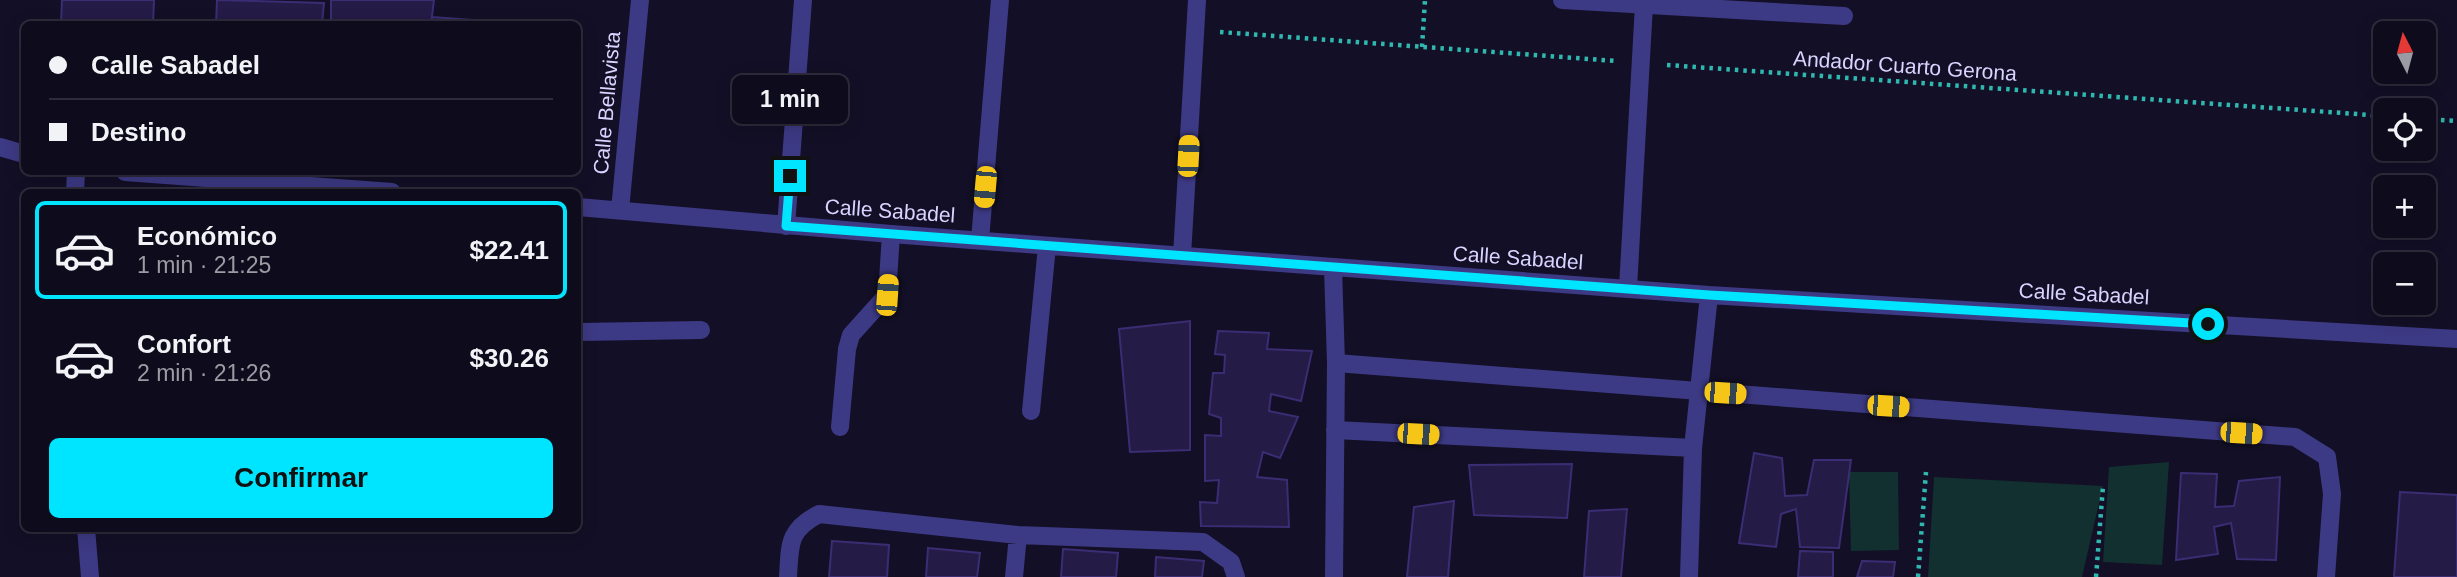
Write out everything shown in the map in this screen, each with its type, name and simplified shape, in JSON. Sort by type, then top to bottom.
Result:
[{"type":"street","name":"Calle Bellavista","points":[[620,211],[640,0]]},
{"type":"street","points":[[786,226],[803,0]]},
{"type":"street","points":[[981,240],[1000,0]]},
{"type":"street","points":[[1182,256],[1197,0]]},
{"type":"street","points":[[1562,0],[1844,16]]},
{"type":"street","points":[[1628,288],[1644,5]]},
{"type":"street","points":[[0,147],[21,152]]},
{"type":"street","points":[[165,175],[352,189]]},
{"type":"street","name":"Calle Sabadel","points":[[581,207],[786,226],[1709,295],[2457,339]]},
{"type":"street","points":[[840,427],[846,349],[851,335],[887,295],[891,234]]},
{"type":"street","points":[[1031,411],[1047,246]]},
{"type":"street","points":[[1333,268],[1336,363],[1334,577]]},
{"type":"street","points":[[1689,577],[1693,448],[1709,295]]},
{"type":"street","points":[[581,332],[701,330]]},
{"type":"street","points":[[1336,363],[2295,437],[2327,457],[2332,494],[2326,577]]},
{"type":"street","points":[[1335,430],[1693,448]]},
{"type":"street","points":[[788,577],[790,545],[801,523],[819,514],[1018,535],[1203,542],[1231,562],[1236,577]]},
{"type":"street","points":[[86,532],[90,577]]},
{"type":"street","points":[[1014,577],[1018,535]]},
{"type":"path","points":[[1422,47],[1425,0]]},
{"type":"path","name":"Andador Cuarto Gerona","points":[[1195,31],[2373,115]]},
{"type":"path","points":[[2436,120],[2457,121]]},
{"type":"path","points":[[1918,577],[1926,472]]},
{"type":"path","points":[[2096,577],[2103,486]]},
{"type":"green space","points":[[2169,462],[2162,565],[2103,562],[2109,467]]},
{"type":"green space","points":[[1849,472],[1898,472],[1899,550],[1851,551]]},
{"type":"green space","points":[[1934,477],[2103,486],[2082,577],[1928,577]]},
{"type":"building","points":[[62,0],[154,0],[153,21],[61,21]]},
{"type":"building","points":[[217,0],[324,3],[322,21],[216,21]]},
{"type":"building","points":[[331,0],[434,0],[431,21],[331,21]]},
{"type":"building","points":[[432,17],[487,21],[431,21]]},
{"type":"building","points":[[1190,321],[1190,450],[1130,452],[1119,329]]},
{"type":"building","points":[[1218,331],[1269,333],[1267,349],[1312,351],[1301,401],[1271,394],[1269,411],[1298,417],[1280,458],[1263,452],[1257,477],[1287,480],[1289,527],[1201,526],[1200,502],[1217,503],[1219,480],[1205,481],[1205,435],[1221,436],[1221,418],[1209,414],[1213,373],[1224,373],[1225,355],[1215,354]]},
{"type":"building","points":[[1754,453],[1782,458],[1785,496],[1807,495],[1814,460],[1851,460],[1839,548],[1800,547],[1796,509],[1781,514],[1776,547],[1739,543]]},
{"type":"building","points":[[1572,464],[1567,518],[1474,515],[1469,465]]},
{"type":"building","points":[[2181,473],[2217,474],[2215,507],[2234,506],[2239,481],[2280,477],[2276,560],[2237,559],[2231,523],[2214,527],[2218,554],[2176,560]]},
{"type":"building","points":[[2400,492],[2457,495],[2457,577],[2394,577]]},
{"type":"building","points":[[1454,501],[1448,577],[1407,577],[1414,507]]},
{"type":"building","points":[[1627,509],[1621,577],[1584,577],[1589,511]]},
{"type":"building","points":[[832,541],[889,545],[887,577],[829,577]]},
{"type":"building","points":[[928,548],[980,553],[977,577],[926,577]]},
{"type":"building","points":[[1063,549],[1118,553],[1116,577],[1061,577]]},
{"type":"building","points":[[1800,551],[1833,552],[1833,577],[1798,577]]},
{"type":"building","points":[[1156,557],[1204,561],[1202,577],[1155,577]]},
{"type":"building","points":[[1862,561],[1895,562],[1893,577],[1857,577]]},
{"type":"route","points":[[790,176],[786,226],[1709,295],[2208,324]]}]
